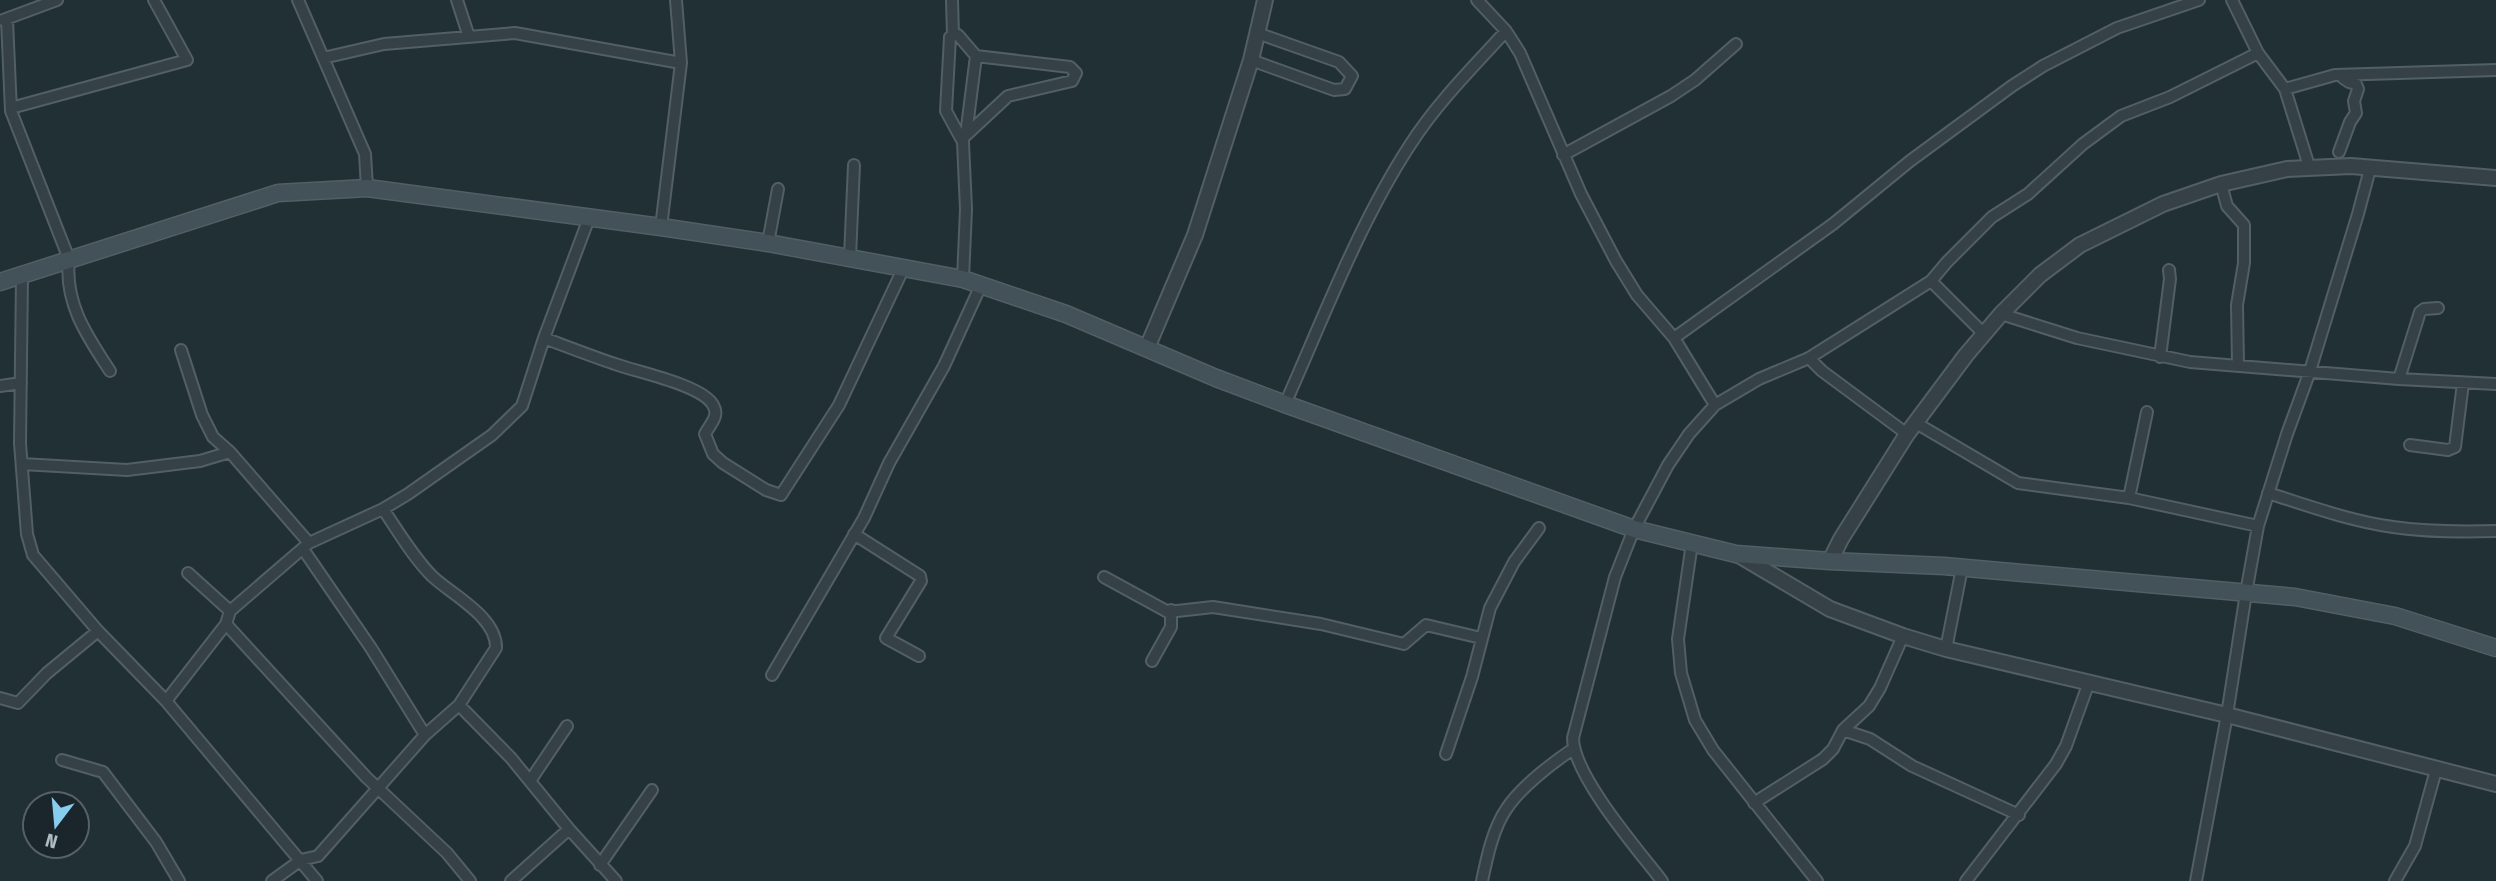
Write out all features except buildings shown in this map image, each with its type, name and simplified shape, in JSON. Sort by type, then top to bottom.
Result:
[{"type":"main road","points":[[0,282],[278,193],[367,188],[661,227],[850,257],[963,279],[1066,314],[1285,404],[1634,529],[1736,554],[1962,568],[2246,593],[2345,605],[2395,616],[2496,648]]},
{"type":"street","points":[[57,0],[3,20],[11,110],[69,259],[69,279],[79,322],[93,349],[110,371]]},
{"type":"street","points":[[0,117],[11,110],[187,60],[154,0]]},
{"type":"street","points":[[298,0],[365,153],[367,188]]},
{"type":"street","points":[[457,0],[469,37]]},
{"type":"street","points":[[661,227],[681,63],[676,0]]},
{"type":"street","points":[[952,0],[953,35],[950,37],[946,111],[964,138]]},
{"type":"street","points":[[1147,348],[1195,235],[1251,60],[1265,0]]},
{"type":"street","points":[[1477,0],[1506,31],[1528,72],[1580,194],[1616,261],[1637,295],[1674,338],[1715,404]]},
{"type":"street","points":[[1674,338],[1833,224],[1910,161],[2011,86],[2043,66],[2117,28],[2199,0]]},
{"type":"street","points":[[2232,0],[2258,53],[2284,89],[2309,166]]},
{"type":"street","points":[[1285,404],[1380,195],[1411,142],[1506,31]]},
{"type":"street","points":[[323,58],[384,44],[515,33],[681,63]]},
{"type":"street","points":[[1251,60],[1334,90],[1345,89],[1352,76],[1339,62],[1257,33]]},
{"type":"street","points":[[953,35],[958,35],[976,56],[1070,67],[1076,73],[1072,81],[1008,96],[964,138]]},
{"type":"street","points":[[1563,155],[1671,96],[1695,80],[1736,44]]},
{"type":"street","points":[[1662,881],[1596,793],[1573,749],[1573,738],[1615,577],[1634,529],[1668,464],[1689,434],[1715,404],[1759,379],[1810,358],[1931,281],[1992,217],[2028,194],[2103,128],[2121,116],[2170,97],[2258,53]]},
{"type":"street","points":[[963,279],[966,209],[964,138],[976,56]]},
{"type":"street","points":[[2284,89],[2341,76],[2496,70]]},
{"type":"street","points":[[2339,152],[2356,113],[2354,101],[2358,89],[2356,84],[2341,76]]},
{"type":"street","points":[[850,257],[854,165]]},
{"type":"street","points":[[1830,561],[1841,538],[1912,429],[1984,334],[2040,275],[2080,245],[2163,204],[2221,184],[2287,169],[2309,166],[2496,178]]},
{"type":"street","points":[[2196,881],[2258,526],[2310,371],[2370,169]]},
{"type":"street","points":[[2221,184],[2227,206],[2244,225],[2244,263],[2237,305],[2238,365]]},
{"type":"street","points":[[768,243],[778,189]]},
{"type":"street","points":[[166,701],[226,624],[230,611],[306,546],[408,494],[492,435],[522,406],[544,338],[589,218]]},
{"type":"street","points":[[544,338],[692,389],[713,402],[716,411],[714,421],[705,434],[713,454],[746,478],[781,495],[839,405],[904,267]]},
{"type":"street","points":[[2160,357],[2169,270]]},
{"type":"street","points":[[22,277],[22,464],[27,534],[33,555],[98,631],[166,701],[317,881]]},
{"type":"street","points":[[1931,281],[1984,334]]},
{"type":"street","points":[[772,675],[854,534],[889,463],[944,366],[981,285]]},
{"type":"street","points":[[2399,379],[2420,312],[2438,308]]},
{"type":"street","points":[[2001,314],[2077,338],[2190,362],[2496,384]]},
{"type":"street","points":[[181,350],[202,415],[213,437],[230,452],[306,546],[425,735]]},
{"type":"street","points":[[1810,358],[1822,371],[1912,429],[2018,483],[2129,498],[2258,526]]},
{"type":"street","points":[[0,386],[20,383]]},
{"type":"street","points":[[2410,445],[2448,450],[2455,447],[2463,383]]},
{"type":"street","points":[[2129,498],[2147,412]]},
{"type":"street","points":[[22,464],[127,470],[200,461],[230,452]]},
{"type":"street","points":[[2268,493],[2342,517],[2393,527],[2457,532],[2496,531]]},
{"type":"street","points":[[272,881],[300,860],[318,856],[425,735],[459,705],[496,648],[492,629],[468,604],[432,576],[383,509]]},
{"type":"street","points":[[1446,754],[1472,677],[1490,608],[1514,562],[1539,528]]},
{"type":"street","points":[[854,534],[920,576],[921,582],[886,638],[919,656]]},
{"type":"street","points":[[1692,543],[1678,639],[1681,673],[1696,720],[1713,750],[1817,881]]},
{"type":"street","points":[[1736,554],[1830,608],[1903,636],[1946,649],[2227,715],[2496,784]]},
{"type":"street","points":[[1946,649],[1962,568]]},
{"type":"street","points":[[188,573],[230,611]]},
{"type":"street","points":[[1104,577],[1168,612],[1213,607],[1321,624],[1404,644],[1426,625],[1481,638]]},
{"type":"street","points":[[1152,662],[1171,627],[1171,610]]},
{"type":"street","points":[[226,624],[379,789],[447,853],[470,881]]},
{"type":"street","points":[[0,698],[18,703],[47,673],[98,631]]},
{"type":"street","points":[[1754,803],[1823,759],[1833,749],[1843,730],[1869,706],[1903,636]]},
{"type":"street","points":[[1967,880],[2056,764],[2066,746],[2089,682]]},
{"type":"street","points":[[459,705],[511,758],[616,881]]},
{"type":"street","points":[[530,781],[567,726]]},
{"type":"street","points":[[1843,730],[1870,739],[1912,765],[2018,815]]},
{"type":"street","points":[[1482,881],[1499,821],[1507,808],[1543,773],[1573,749]]},
{"type":"street","points":[[62,760],[103,772],[156,842],[179,881]]},
{"type":"street","points":[[2395,881],[2415,846],[2436,770]]},
{"type":"street","points":[[600,865],[652,790]]},
{"type":"street","points":[[511,881],[569,829]]}]
